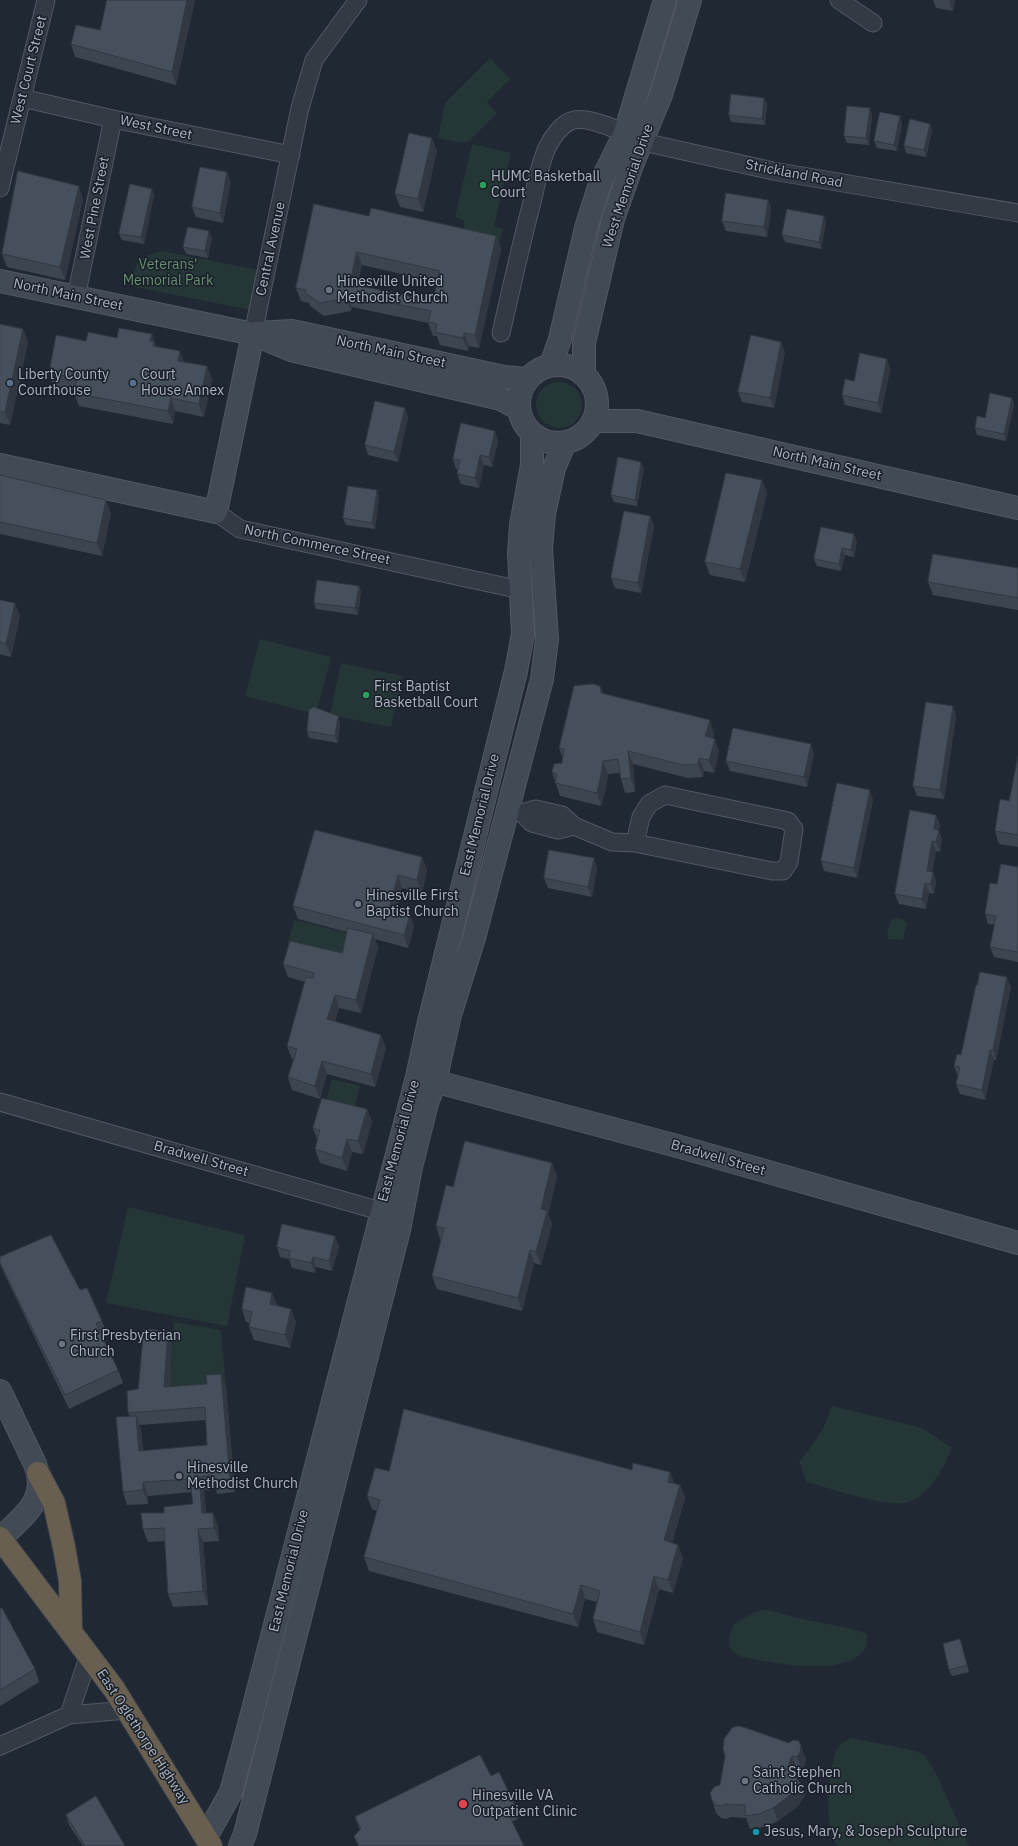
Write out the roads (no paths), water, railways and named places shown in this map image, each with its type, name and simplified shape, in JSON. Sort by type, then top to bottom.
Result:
[{"type":"highway","points":[[38,1472],[54,1503],[64,1547],[70,1581],[71,1630]]},
{"type":"highway","name":"East Oglethorpe Highway","points":[[0,1538],[71,1630],[128,1710],[208,1842]]},
{"type":"main road","name":"West Memorial Drive","points":[[584,375],[584,343],[613,219],[632,165],[634,137],[665,0]]},
{"type":"main road","name":"West Memorial Drive","points":[[551,365],[560,339],[588,220],[600,184],[634,137],[660,95],[690,0]]},
{"type":"main road","name":"North Main Street","points":[[0,281],[253,334],[291,350],[500,399],[519,408]]},
{"type":"main road","name":"North Main Street","points":[[253,334],[292,331],[504,377],[528,379]]},
{"type":"main road","name":"Central Avenue","points":[[216,512],[253,334]]},
{"type":"main road","points":[[551,365],[572,367],[584,375],[594,390],[595,411],[580,436],[565,442],[551,442],[541,439],[532,432],[525,424],[519,408],[520,394],[528,379],[535,372],[551,365]]},
{"type":"main road","name":"North Main Street","points":[[595,411],[1018,508]]},
{"type":"main road","name":"East Memorial Drive","points":[[240,1846],[247,1826],[401,1218],[425,1110],[428,1026],[516,671],[523,634],[519,553],[521,525],[532,465],[532,432]]},
{"type":"main road","name":"East Memorial Drive","points":[[208,1842],[231,1792],[250,1725],[381,1210],[450,1015],[516,811],[542,678],[547,639],[541,548],[544,521],[554,468],[565,442]]},
{"type":"main road","name":"North Commerce Street","points":[[0,465],[216,512]]},
{"type":"main road","name":"Bradwell Street","points":[[426,1080],[677,1146],[1018,1243]]},
{"type":"main road","points":[[0,1391],[38,1472],[39,1491],[33,1506],[0,1538]]},
{"type":"street","name":"West Court Street","points":[[0,188],[46,0]]},
{"type":"street","name":"Central Avenue","points":[[253,334],[304,94],[314,60],[358,0]]},
{"type":"street","points":[[839,0],[873,23]]},
{"type":"street","name":"West Street","points":[[22,98],[113,119],[291,155]]},
{"type":"street","name":"West Pine Street","points":[[76,297],[113,119]]},
{"type":"street","name":"Strickland Road","points":[[501,333],[537,181],[547,149],[559,131],[574,120],[585,120],[634,137],[773,171],[1018,213]]},
{"type":"street","name":"North Commerce Street","points":[[216,512],[240,529],[521,590]]},
{"type":"street","points":[[516,811],[532,823],[558,830],[574,826],[612,842],[635,843],[772,871],[783,871],[789,862],[794,829],[788,821],[665,795],[649,804],[641,817],[635,843]]},
{"type":"street","name":"Bradwell Street","points":[[0,1102],[381,1210],[401,1218]]},
{"type":"street","points":[[70,1714],[89,1655]]},
{"type":"street","points":[[0,1746],[70,1714],[128,1710]]},
{"type":"place","name":"HUMC Basketball Court","points":[[483,185]]},
{"type":"place","name":"Hinesville United Methodist Church","points":[[329,290]]},
{"type":"place","name":"Liberty County Courthouse","points":[[10,383]]},
{"type":"place","name":"Court House Annex","points":[[133,383]]},
{"type":"place","name":"First Baptist Basketball Court","points":[[366,695]]},
{"type":"place","name":"Hinesville First Baptist Church","points":[[358,904]]},
{"type":"place","name":"First Presbyterian Church","points":[[62,1344]]},
{"type":"place","name":"Hinesville Methodist Church","points":[[179,1476]]},
{"type":"place","name":"Saint Stephen Catholic Church","points":[[745,1781]]},
{"type":"place","name":"Hinesville VA Outpatient Clinic","points":[[463,1804]]},
{"type":"place","name":"Jesus, Mary, & Joseph Sculpture","points":[[756,1832]]},
{"type":"park label","name":"Veterans' Memorial Park","points":[[168,274]]}]
